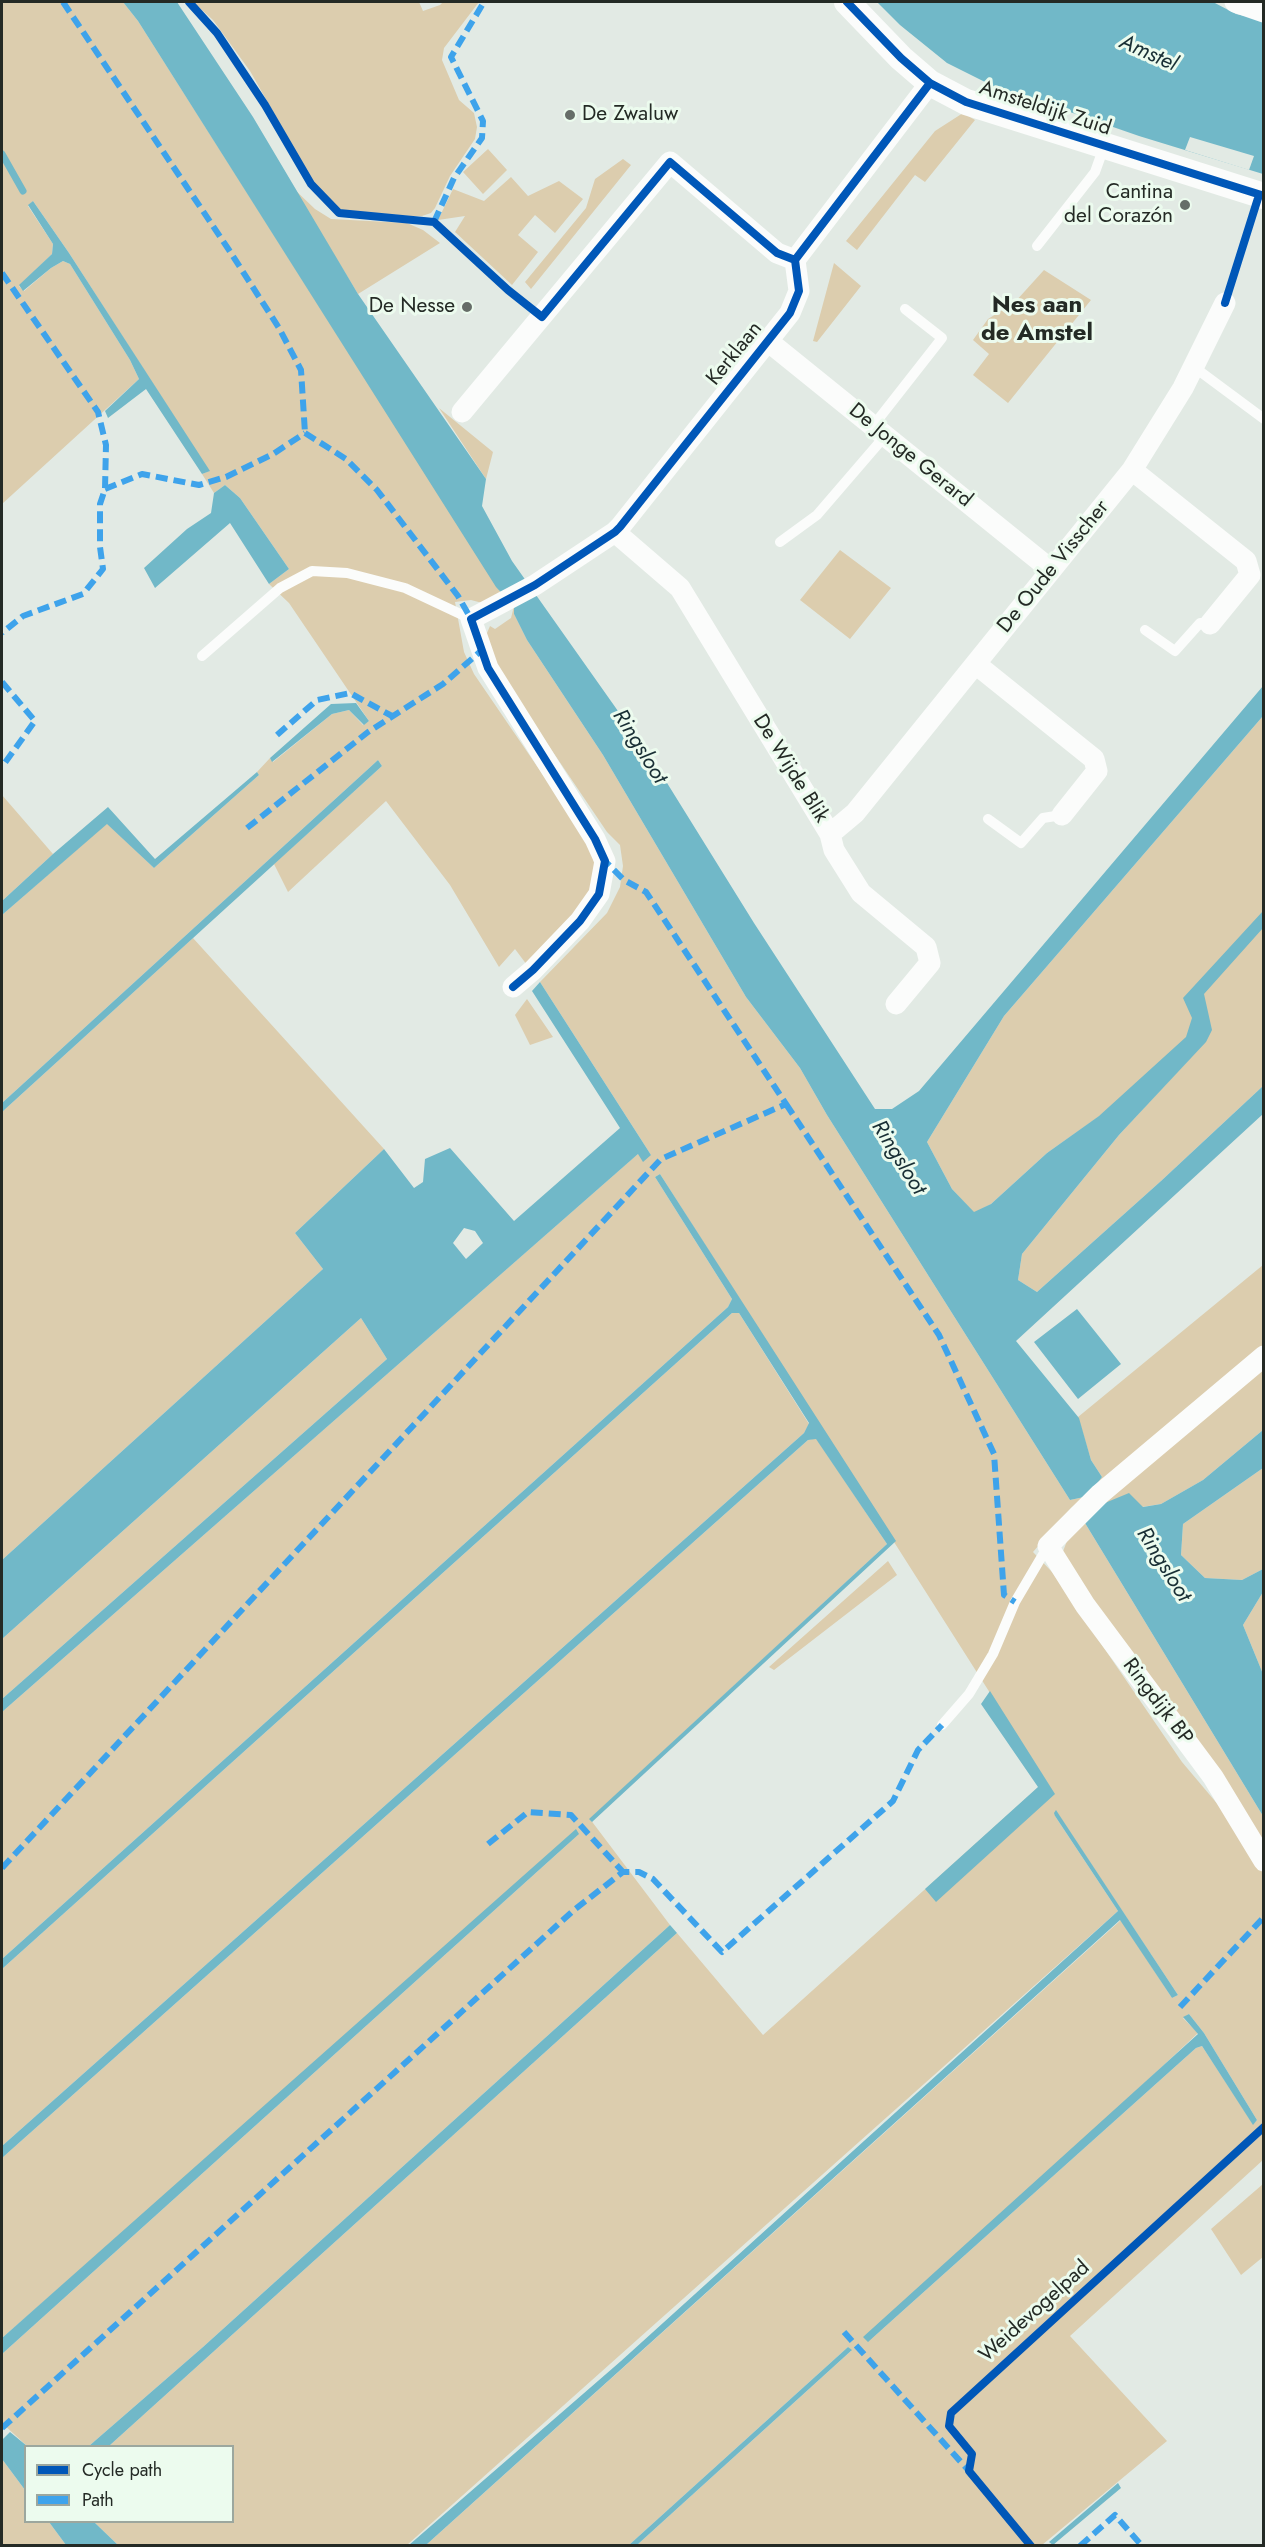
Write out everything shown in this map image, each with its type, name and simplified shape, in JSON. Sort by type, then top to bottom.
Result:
[{"type":"street","name":"Amsteldijk Zuid","points":[[847,2],[901,58],[930,83],[966,102],[1263,196]]},
{"type":"street","points":[[1235,2],[1263,12]]},
{"type":"street","points":[[462,412],[670,162],[777,253],[795,260],[930,83]]},
{"type":"street","name":"Kerklaan","points":[[471,619],[535,585],[615,532],[790,313],[799,291],[795,260]]},
{"type":"street","name":"De Oude Visscher","points":[[830,834],[855,813],[1132,470],[1194,367],[1226,303]]},
{"type":"street","name":"De Jonge Gerard","points":[[769,342],[1050,569]]},
{"type":"street","points":[[1132,470],[1246,561],[1250,574],[1210,624]]},
{"type":"street","name":"De Wijde Blik","points":[[615,532],[680,588],[830,834],[834,850],[861,893],[926,947],[930,963],[896,1004]]},
{"type":"street","points":[[471,619],[488,668],[595,839],[605,861],[599,894],[580,921],[533,970],[513,987]]},
{"type":"street","points":[[977,664],[1094,759],[1097,771],[1062,815]]},
{"type":"street","points":[[1048,1546],[1093,1500],[1263,1356]]},
{"type":"street","name":"Ringdijk BP","points":[[1048,1546],[1085,1605],[1213,1777],[1263,1861]]},
{"type":"lane","points":[[1037,246],[1095,172],[1104,147]]},
{"type":"lane","points":[[780,542],[818,515],[942,338],[905,309]]},
{"type":"lane","points":[[1194,367],[1263,419]]},
{"type":"lane","points":[[202,656],[280,588],[312,571],[347,573],[405,588],[471,619]]},
{"type":"lane","points":[[1145,630],[1175,651],[1200,623],[1210,624]]},
{"type":"lane","points":[[988,819],[1021,843],[1042,818],[1062,815]]},
{"type":"lane","points":[[942,1725],[969,1694],[993,1654],[1015,1602],[1048,1546]]},
{"type":"shaded area","points":[[2,2],[123,2],[138,21],[502,594],[486,604],[471,600],[455,602],[464,652],[474,674],[582,832],[592,851],[595,869],[586,905],[527,965],[515,949],[499,967],[450,885],[386,801],[288,892],[274,864],[382,766],[378,760],[2,1103],[2,915],[107,823],[154,868],[259,775],[257,772],[270,758],[273,762],[332,714],[349,710],[363,725],[369,721],[289,603],[269,584],[289,569],[240,498],[225,485],[214,493],[202,474],[209,471],[33,201],[28,206],[53,244],[52,254],[19,286],[24,291],[51,268],[63,261],[70,264],[130,360],[139,379],[2,504]]},
{"type":"shaded area","points":[[193,2],[419,2],[423,11],[443,2],[479,2],[444,48],[442,60],[459,100],[474,113],[477,127],[475,139],[450,176],[431,213],[410,216],[340,210],[313,182],[250,71],[213,20]]},
{"type":"shaded area","points":[[963,113],[975,120],[925,182],[915,175],[857,250],[846,241],[935,131]]},
{"type":"shaded area","points":[[488,149],[507,170],[483,194],[463,172]]},
{"type":"shaded area","points":[[623,159],[631,165],[531,289],[525,282],[586,208],[595,179]]},
{"type":"shaded area","points":[[511,177],[528,196],[559,181],[583,199],[555,233],[535,215],[518,235],[538,252],[512,285],[455,232],[465,216],[438,220],[453,189],[484,201]]},
{"type":"shaded area","points":[[294,189],[315,209],[331,219],[407,223],[423,230],[440,243],[358,294]]},
{"type":"shaded area","points":[[834,263],[861,286],[817,342],[813,341]]},
{"type":"shaded area","points":[[1044,270],[1091,300],[1008,403],[973,375],[989,354],[973,340],[988,319],[1015,302]]},
{"type":"shaded area","points":[[439,408],[493,452],[486,479]]},
{"type":"shaded area","points":[[840,550],[891,588],[850,639],[800,600]]},
{"type":"shaded area","points":[[514,606],[514,614],[527,640],[603,755],[746,997],[800,1068],[827,1115],[1070,1500],[1084,1497],[1071,1508],[1033,1552],[1052,1572],[1182,1762],[1236,1826],[1263,1872],[1263,2160],[1070,2336],[1167,2441],[1042,2545],[637,2545],[851,2351],[848,2347],[629,2545],[426,2545],[1121,1920],[1172,1998],[1178,1995],[1056,1811],[1055,1816],[1118,1911],[407,2545],[118,2545],[95,2523],[234,2523],[234,2445],[110,2445],[677,1933],[763,2035],[1043,1783],[1053,1792],[660,1174],[655,1177],[732,1299],[728,1307],[2,1959],[2,1712],[639,1153],[651,1155],[540,982],[607,913],[620,887],[623,866],[620,845],[607,832],[490,659],[484,640],[490,626],[495,629],[511,618]],"holes":[[[1189,2014],[1204,2033],[1257,2120],[1253,2124],[1202,2046],[1196,2048],[868,2342],[1198,2033],[1183,2018]]]},
{"type":"shaded area","points":[[1263,716],[1263,1086],[1037,1292],[1018,1280],[1022,1254],[1119,1135],[1205,1042],[1047,1153],[991,1204],[974,1213],[952,1189],[927,1142],[1004,1016]]},
{"type":"shaded area","points":[[2,795],[53,854],[2,901]]},
{"type":"shaded area","points":[[193,938],[384,1149],[295,1233],[323,1269],[2,1560],[2,1112]]},
{"type":"shaded area","points":[[527,999],[553,1037],[530,1045],[515,1015]]},
{"type":"shaded area","points":[[1263,1265],[1263,1346],[1091,1492],[1102,1477],[1091,1460],[1078,1417]]},
{"type":"shaded area","points":[[732,1313],[739,1313],[809,1424],[804,1433],[2,2146],[2,1969]]},
{"type":"shaded area","points":[[361,1318],[387,1359],[2,1699],[2,1639]]},
{"type":"shaded area","points":[[1263,1360],[1263,1430],[1203,1480],[1161,1504],[1142,1507],[1100,1505]]},
{"type":"shaded area","points":[[816,1438],[887,1544],[590,1819],[670,1925],[203,2347],[90,2445],[26,2445],[2,2423],[2,2354],[579,1834],[2,2338],[2,2158],[808,1440]]},
{"type":"shaded area","points":[[1263,1468],[1263,1569],[1242,1580],[1205,1578],[1181,1555],[1183,1524]]},
{"type":"shaded area","points":[[1085,1523],[1263,1816],[1263,1851],[1062,1554],[1067,1541]]},
{"type":"shaded area","points":[[888,1561],[897,1575],[774,1670],[769,1667]]},
{"type":"shaded area","points":[[1263,1592],[1263,1674],[1243,1625]]},
{"type":"shaded area","points":[[1263,2184],[1263,2257],[1241,2275],[1211,2229]]},
{"type":"shaded area","points":[[2,2459],[24,2489],[24,2523],[50,2523],[66,2545],[2,2545]]},
{"type":"water","name":"Ringsloot","points":[[123,2],[177,2],[253,117],[358,294],[486,479],[482,506],[512,561],[654,762],[754,923],[875,1109],[892,1109],[919,1091],[1263,686],[1263,716],[1004,1016],[927,1142],[952,1189],[974,1212],[991,1204],[1047,1153],[1099,1116],[1186,1037],[1192,1018],[1183,998],[1263,911],[1263,928],[1204,994],[1212,1030],[1206,1042],[1119,1135],[1022,1254],[1018,1280],[1037,1292],[1263,1086],[1263,1114],[1016,1341],[1079,1418],[1091,1460],[1102,1477],[1091,1492],[1100,1505],[1129,1493],[1143,1507],[1161,1504],[1203,1480],[1263,1430],[1263,1468],[1183,1524],[1181,1555],[1205,1578],[1242,1580],[1263,1569],[1263,1592],[1243,1625],[1263,1674],[1263,1816],[1085,1523],[1084,1497],[1070,1500],[827,1115],[800,1068],[746,997],[603,755],[527,640],[514,614],[514,606],[496,587],[138,21]]},
{"type":"water","name":"Amstel","points":[[877,2],[1213,2],[1236,14],[1263,20],[1263,174],[1139,136],[1044,103],[1035,103],[997,88],[947,63],[900,25]]},
{"type":"water","points":[[33,201],[210,471],[202,474],[146,389],[108,418],[105,411],[139,379],[130,360],[70,264],[63,261],[23,291],[19,285],[52,254],[53,244],[28,205]]},
{"type":"water","points":[[225,485],[240,498],[289,569],[269,584],[230,523],[155,588],[144,568],[187,529],[211,513],[214,493]]},
{"type":"water","points":[[356,703],[369,721],[364,725],[349,710],[332,714],[272,762],[270,758],[331,704]]},
{"type":"water","points":[[378,760],[382,766],[2,1112],[2,1103]]},
{"type":"water","points":[[257,772],[259,775],[154,868],[107,824],[2,915],[2,901],[108,807],[155,859]]},
{"type":"water","points":[[540,982],[651,1155],[643,1162],[638,1154],[2,1712],[2,1699],[387,1359],[361,1318],[2,1639],[2,1560],[323,1269],[295,1233],[384,1149],[414,1188],[423,1182],[425,1159],[450,1148],[514,1221],[620,1128],[532,991]],"holes":[[[464,1228],[475,1231],[483,1243],[466,1259],[453,1243]]]},
{"type":"water","points":[[660,1174],[896,1541],[592,1822],[589,1819],[887,1544],[816,1439],[808,1440],[2,2158],[2,2146],[804,1433],[809,1423],[739,1313],[732,1313],[2,1969],[2,1959],[728,1307],[732,1299],[655,1177]]},
{"type":"water","points":[[1077,1309],[1121,1364],[1078,1399],[1034,1342]]},
{"type":"water","points":[[990,1691],[1055,1794],[936,1902],[925,1889],[1038,1787],[981,1704]]},
{"type":"water","points":[[1056,1810],[1178,1995],[1172,1998],[1120,1920],[426,2545],[409,2545],[621,2361],[1118,1911],[1055,1816]]},
{"type":"water","points":[[576,1829],[579,1834],[2,2354],[2,2338]]},
{"type":"water","points":[[670,1925],[677,1933],[110,2445],[90,2445],[203,2347]]},
{"type":"water","points":[[1189,2014],[1204,2033],[1257,2120],[1253,2125],[1202,2046],[1196,2048],[868,2342],[863,2337],[1198,2034],[1183,2017]]},
{"type":"water","points":[[848,2347],[852,2350],[637,2545],[629,2545]]},
{"type":"water","points":[[10,2432],[26,2445],[24,2489],[2,2459],[2,2440]]},
{"type":"water","points":[[1118,2483],[1121,2488],[1053,2545],[1049,2542]]},
{"type":"water","points":[[50,2523],[95,2523],[118,2545],[66,2545]]},
{"type":"pier","name":"Cantina del Corazón","points":[[1190,137],[1254,156],[1249,170],[1185,150]]},
{"type":"waterway","points":[[2,154],[23,191]]},
{"type":"marked path","points":[[63,2],[279,328],[301,370],[305,433]]},
{"type":"marked path","points":[[434,222],[454,178],[482,138],[483,121],[451,57],[484,2]]},
{"type":"marked path","points":[[2,273],[98,412],[106,445],[105,489],[100,504],[100,547],[103,569],[83,594],[23,616],[2,633]]},
{"type":"marked path","points":[[305,433],[346,459],[377,490],[458,596],[471,619]]},
{"type":"marked path","points":[[105,489],[142,474],[199,485],[226,477],[273,454],[305,433]]},
{"type":"marked path","points":[[247,828],[368,732],[443,684],[482,650]]},
{"type":"marked path","points":[[2,682],[35,721],[2,767]]},
{"type":"marked path","points":[[277,735],[317,700],[350,693],[392,716]]},
{"type":"marked path","points":[[2,1868],[661,1159],[786,1104],[646,892],[624,880],[605,861]]},
{"type":"marked path","points":[[786,1104],[939,1335],[994,1454],[1004,1595],[1015,1602]]},
{"type":"marked path","points":[[2,2428],[574,1910],[623,1872],[639,1872],[653,1879],[722,1952],[893,1801],[918,1750],[942,1725]]},
{"type":"marked path","points":[[488,1844],[528,1812],[571,1815],[623,1872]]},
{"type":"marked path","points":[[1180,2007],[1264,1917]]},
{"type":"marked path","points":[[844,2332],[969,2471]]},
{"type":"marked path","points":[[1080,2546],[1115,2515],[1142,2546]]},
{"type":"cycle path","points":[[189,2],[217,33],[265,105],[311,184],[339,213],[434,222],[508,290],[542,317],[670,162],[777,253],[795,260]]},
{"type":"cycle path","points":[[847,2],[901,58],[930,83],[966,102],[1264,196]]},
{"type":"cycle path","points":[[513,987],[533,970],[580,921],[599,894],[605,861],[595,839],[488,668],[471,619],[535,585],[620,527],[790,313],[799,291],[795,260],[930,83]]},
{"type":"cycle path","points":[[1225,303],[1259,195]]},
{"type":"cycle path","name":"Weidevogelpad","points":[[1031,2546],[969,2471],[972,2454],[949,2426],[951,2413],[1264,2127]]},
{"type":"place","name":"De Zwaluw","points":[[570,115]]},
{"type":"place","name":"Cantina del Corazón","points":[[1185,205]]},
{"type":"place","name":"De Nesse","points":[[467,307]]},
{"type":"district","name":"Nes aan de Amstel","points":[[1037,320]]}]
